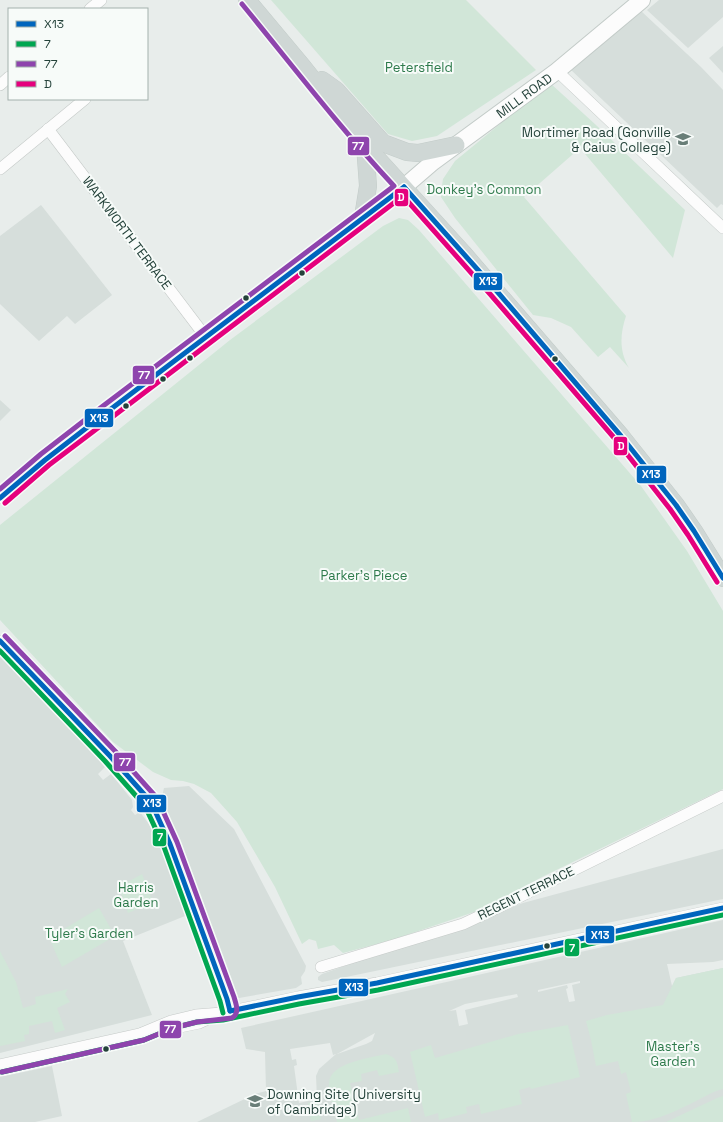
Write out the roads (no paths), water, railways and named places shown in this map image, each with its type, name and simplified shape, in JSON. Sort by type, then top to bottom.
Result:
[{"type":"main road","points":[[247,0],[365,145],[495,289],[621,436],[676,505],[723,578]]},
{"type":"main road","points":[[303,67],[336,90],[383,143],[407,152],[418,153],[456,145]]},
{"type":"main road","points":[[362,217],[368,186],[365,145]]},
{"type":"street","points":[[91,8],[101,0],[107,8]]},
{"type":"street","name":"MILL ROAD","points":[[404,187],[432,162],[557,70],[642,0]]},
{"type":"street","points":[[557,70],[723,228]]},
{"type":"street","points":[[0,85],[8,78]]},
{"type":"street","points":[[0,169],[84,100]]},
{"type":"street","name":"WARKWORTH TERRACE","points":[[48,129],[205,336]]},
{"type":"street","points":[[0,498],[72,439],[205,336],[404,187]]},
{"type":"street","points":[[0,641],[110,756],[151,802],[170,844],[227,999],[226,1012]]},
{"type":"street","name":"REGENT TERRACE","points":[[321,967],[463,924],[723,796]]},
{"type":"street","points":[[0,1066],[142,1033],[172,1021],[196,1015],[226,1012],[377,983],[723,908]]},
{"type":"place","name":"Mortimer Road (Gonville & Caius College)","points":[[683,139]]},
{"type":"place","name":"Downing Site (University of Cambridge)","points":[[255,1101]]},
{"type":"park label","name":"Petersfield","points":[[419,67]]},
{"type":"park label","name":"Donkey's Common","points":[[484,189]]},
{"type":"park label","name":"Parker's Piece","points":[[364,575]]},
{"type":"park label","name":"Harris Garden","points":[[136,894]]},
{"type":"park label","name":"Tyler's Garden","points":[[89,933]]},
{"type":"park label","name":"Master's Garden","points":[[673,1054]]}]
